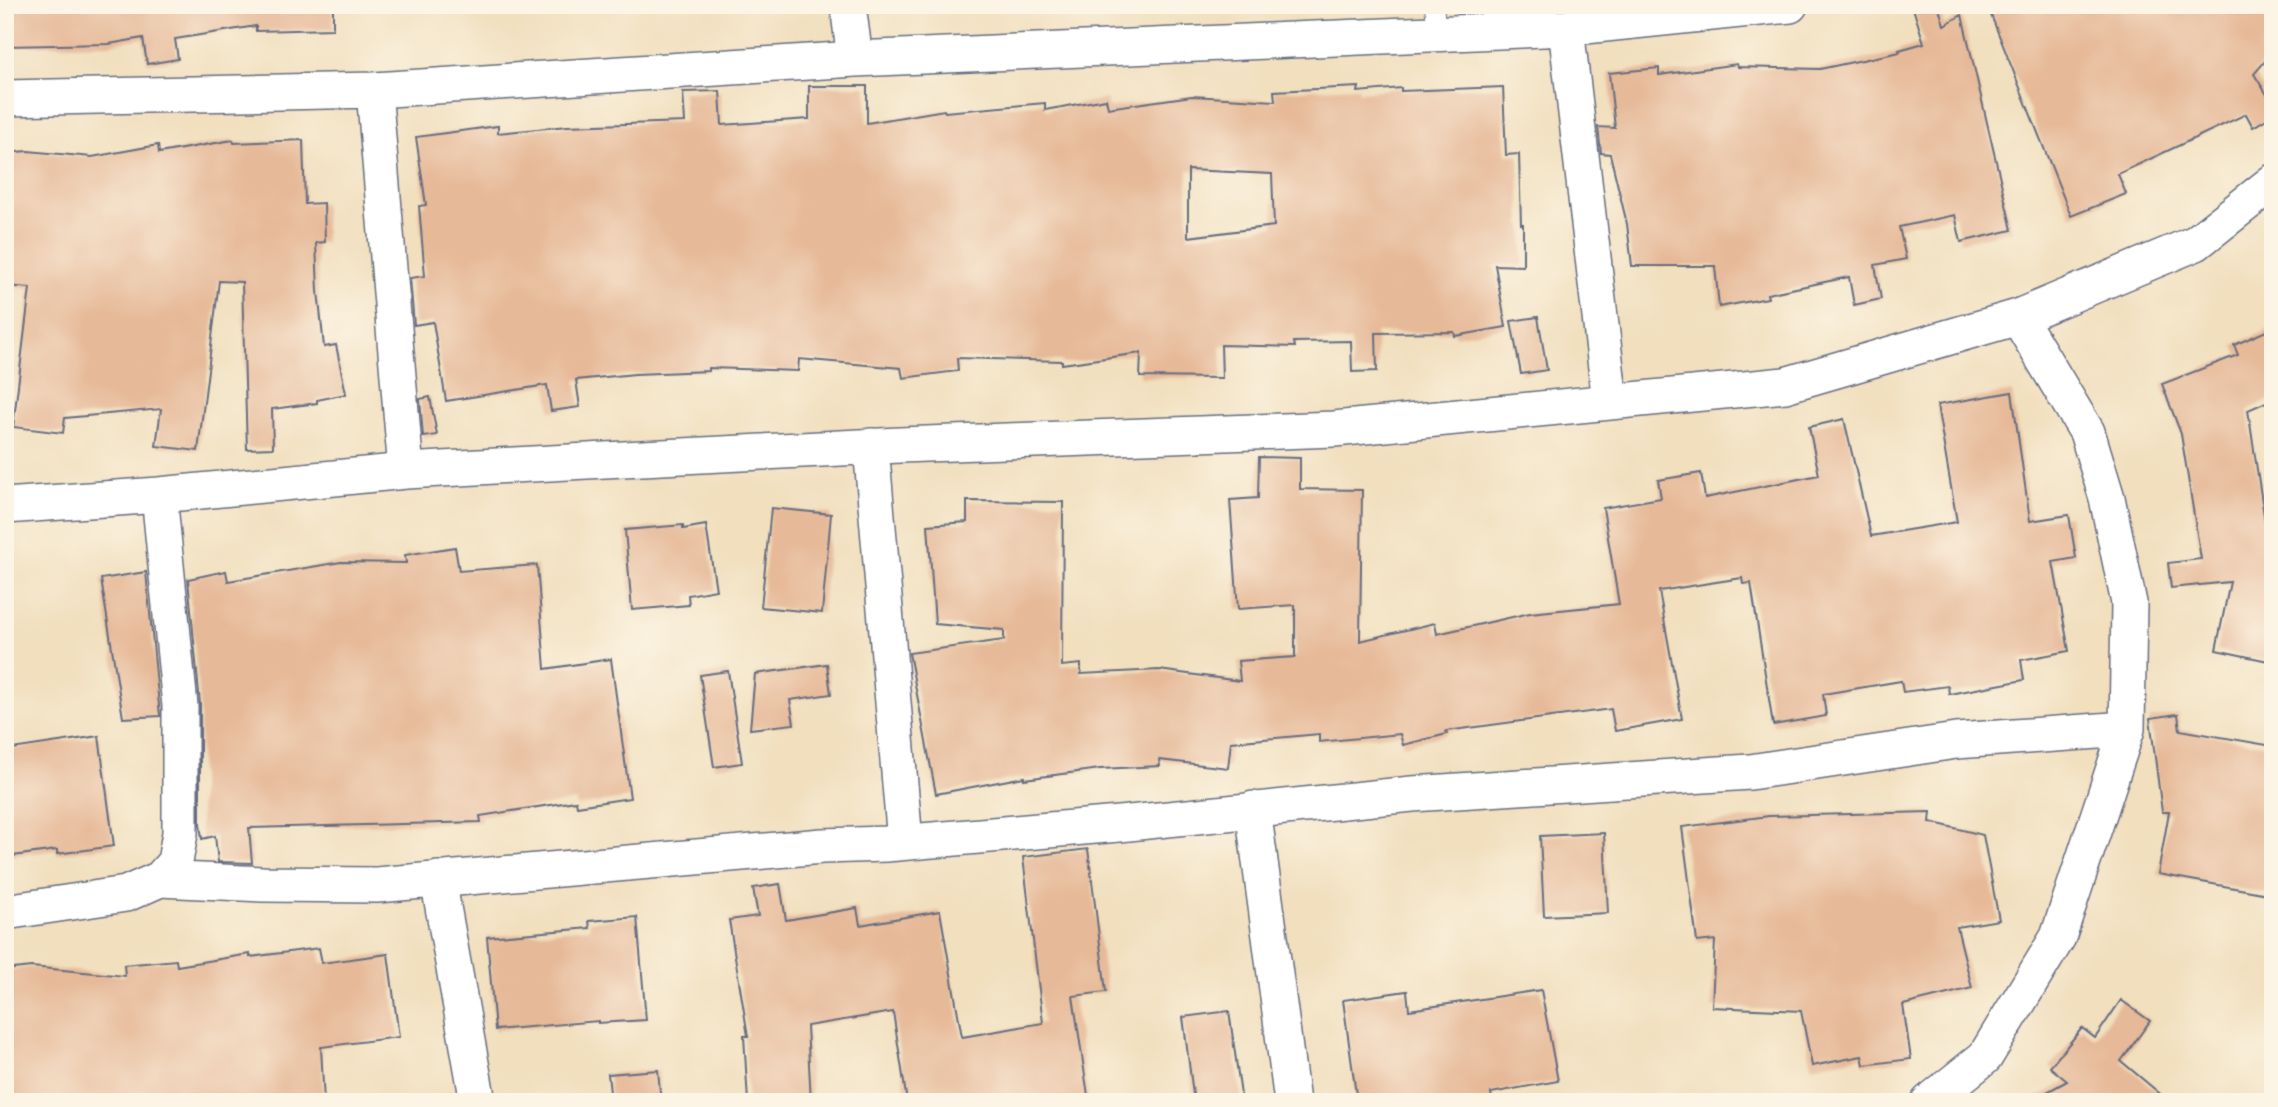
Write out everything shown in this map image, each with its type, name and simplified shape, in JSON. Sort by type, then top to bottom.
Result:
[{"type":"street","points":[[848,5],[855,59]]},
{"type":"street","points":[[5,98],[374,90],[1436,19],[1566,28],[1790,5]]},
{"type":"street","points":[[1566,28],[1610,402]]},
{"type":"street","points":[[374,90],[406,471]]},
{"type":"street","points":[[5,506],[159,495],[406,471],[871,446],[1334,429],[1785,384],[2018,317],[2196,243],[2273,182]]},
{"type":"street","points":[[1929,1102],[1985,1057],[2058,937],[2127,729],[2129,603],[2107,498],[2087,432],[2018,317]]},
{"type":"street","points":[[871,446],[905,842]]},
{"type":"street","points":[[5,912],[126,894],[160,879],[175,863],[180,833],[180,706],[159,495]]},
{"type":"street","points":[[160,879],[263,884],[377,885],[1119,824],[1412,794],[1750,772],[1956,741],[2127,729]]},
{"type":"street","points":[[1253,809],[1292,1102]]},
{"type":"street","points":[[438,879],[478,1102]]},
{"type":"building","points":[[5,5],[333,5],[333,29],[256,31],[256,26],[175,39],[178,59],[147,64],[143,38],[109,44],[5,46]]},
{"type":"building","points":[[1912,5],[1938,5],[1944,25],[1962,15],[2012,230],[1961,242],[1955,215],[1899,227],[1906,259],[1875,265],[1881,299],[1854,305],[1849,277],[1767,294],[1768,298],[1719,307],[1715,266],[1632,266],[1627,224],[1610,154],[1601,153],[1598,127],[1615,128],[1609,73],[1659,68],[1659,75],[1737,64],[1738,67],[1820,69],[1900,52],[1899,50],[1924,43]]},
{"type":"building","points":[[1987,5],[2253,5],[2273,22],[2273,52],[2254,74],[2273,104],[2273,115],[2253,127],[2246,114],[2118,174],[2126,194],[2071,216]]},
{"type":"building","points":[[809,86],[867,86],[867,123],[944,110],[1045,103],[1045,110],[1106,99],[1108,108],[1192,96],[1275,101],[1274,91],[1359,87],[1358,92],[1401,88],[1401,91],[1503,87],[1506,155],[1519,154],[1523,266],[1495,265],[1506,327],[1455,336],[1454,332],[1376,333],[1377,371],[1352,372],[1351,341],[1294,342],[1295,347],[1221,345],[1222,378],[1140,377],[1141,353],[1062,364],[1062,361],[957,358],[958,371],[903,378],[901,368],[799,359],[798,371],[709,368],[709,371],[576,380],[580,407],[551,411],[547,385],[446,401],[433,322],[414,325],[410,278],[425,276],[419,206],[426,205],[416,137],[498,126],[498,133],[567,126],[685,122],[683,92],[720,91],[722,125],[809,119]],"holes":[[[1188,170],[1272,174],[1274,226],[1188,237]]]},
{"type":"building","points":[[233,140],[234,143],[303,140],[305,204],[324,203],[325,242],[316,243],[324,347],[336,345],[346,394],[317,400],[317,403],[272,409],[273,448],[247,449],[242,282],[219,281],[198,451],[156,446],[161,409],[65,418],[63,433],[13,427],[30,288],[5,286],[5,153],[28,151],[92,157],[158,145],[159,153]]},
{"type":"building","points":[[1538,317],[1547,370],[1521,374],[1511,321]]},
{"type":"building","points":[[2273,328],[2273,399],[2248,410],[2265,522],[2273,521],[2273,662],[2216,650],[2230,582],[2171,588],[2168,563],[2201,559],[2181,434],[2162,384],[2238,355],[2234,345]]},
{"type":"building","points":[[2012,392],[2030,521],[2069,515],[2076,558],[2053,562],[2069,651],[2021,660],[2024,680],[1949,694],[1948,686],[1903,692],[1901,681],[1823,694],[1826,716],[1773,725],[1751,583],[1743,584],[1742,578],[1659,591],[1682,719],[1615,731],[1611,709],[1446,731],[1447,734],[1403,745],[1400,734],[1319,742],[1319,734],[1231,742],[1228,768],[1159,760],[1160,766],[1024,777],[936,794],[909,653],[1004,640],[1004,630],[935,624],[928,525],[967,522],[967,501],[1063,502],[1062,666],[1081,664],[1081,674],[1159,670],[1240,681],[1238,661],[1295,657],[1295,605],[1238,609],[1230,500],[1258,498],[1259,457],[1300,458],[1300,489],[1362,490],[1360,641],[1435,623],[1437,634],[1530,613],[1619,604],[1603,508],[1661,498],[1658,480],[1701,473],[1705,498],[1819,475],[1809,427],[1844,419],[1871,536],[1957,522],[1937,405]]},
{"type":"building","points":[[430,397],[437,435],[423,437],[420,399]]},
{"type":"building","points":[[771,508],[831,514],[822,613],[761,607]]},
{"type":"building","points":[[683,525],[683,529],[706,525],[716,590],[688,595],[689,605],[632,610],[625,530]]},
{"type":"building","points":[[455,547],[459,571],[537,565],[545,669],[611,659],[630,798],[577,806],[576,801],[480,816],[481,822],[249,828],[252,863],[218,862],[215,836],[202,839],[200,824],[200,704],[188,579],[226,571],[228,581],[341,562],[406,563],[405,555]]},
{"type":"building","points":[[146,572],[160,716],[123,718],[101,579]]},
{"type":"building","points":[[827,664],[831,694],[790,700],[794,724],[750,729],[755,674]]},
{"type":"building","points":[[728,671],[742,763],[714,767],[700,675]]},
{"type":"building","points":[[2178,714],[2180,730],[2273,746],[2273,895],[2158,874],[2169,812],[2162,812],[2150,718]]},
{"type":"building","points":[[99,736],[114,846],[57,854],[57,850],[5,857],[5,750]]},
{"type":"building","points":[[1931,812],[1930,822],[1983,835],[1999,920],[1957,927],[1972,988],[1903,1005],[1911,1059],[1864,1065],[1862,1056],[1812,1066],[1801,1011],[1712,1007],[1715,940],[1697,942],[1682,827],[1769,816]]},
{"type":"building","points":[[1604,833],[1608,913],[1544,916],[1540,836]]},
{"type":"building","points":[[1088,849],[1106,992],[1073,996],[1089,1102],[907,1102],[893,1012],[807,1026],[811,1102],[748,1102],[744,1036],[748,1036],[729,920],[758,916],[753,888],[780,884],[786,920],[857,908],[860,925],[940,911],[962,1037],[1043,1023],[1023,857]]},
{"type":"building","points":[[637,917],[646,1020],[598,1021],[495,1030],[487,937],[590,928],[589,921]]},
{"type":"building","points":[[319,948],[322,963],[388,954],[399,1037],[321,1047],[324,1102],[5,1102],[5,970],[31,967],[125,976],[124,965],[176,960],[177,966],[250,954],[250,957]]},
{"type":"building","points":[[1541,990],[1558,1081],[1491,1093],[1492,1100],[1476,1102],[1357,1102],[1343,1000],[1407,991],[1409,1010]]},
{"type":"building","points":[[2121,1000],[2150,1021],[2121,1061],[2170,1102],[2029,1102],[2067,1081],[2050,1067],[2082,1028],[2095,1038]]},
{"type":"building","points":[[1229,1011],[1242,1102],[1194,1102],[1183,1017]]},
{"type":"building","points":[[658,1070],[661,1102],[611,1102],[608,1074]]}]
